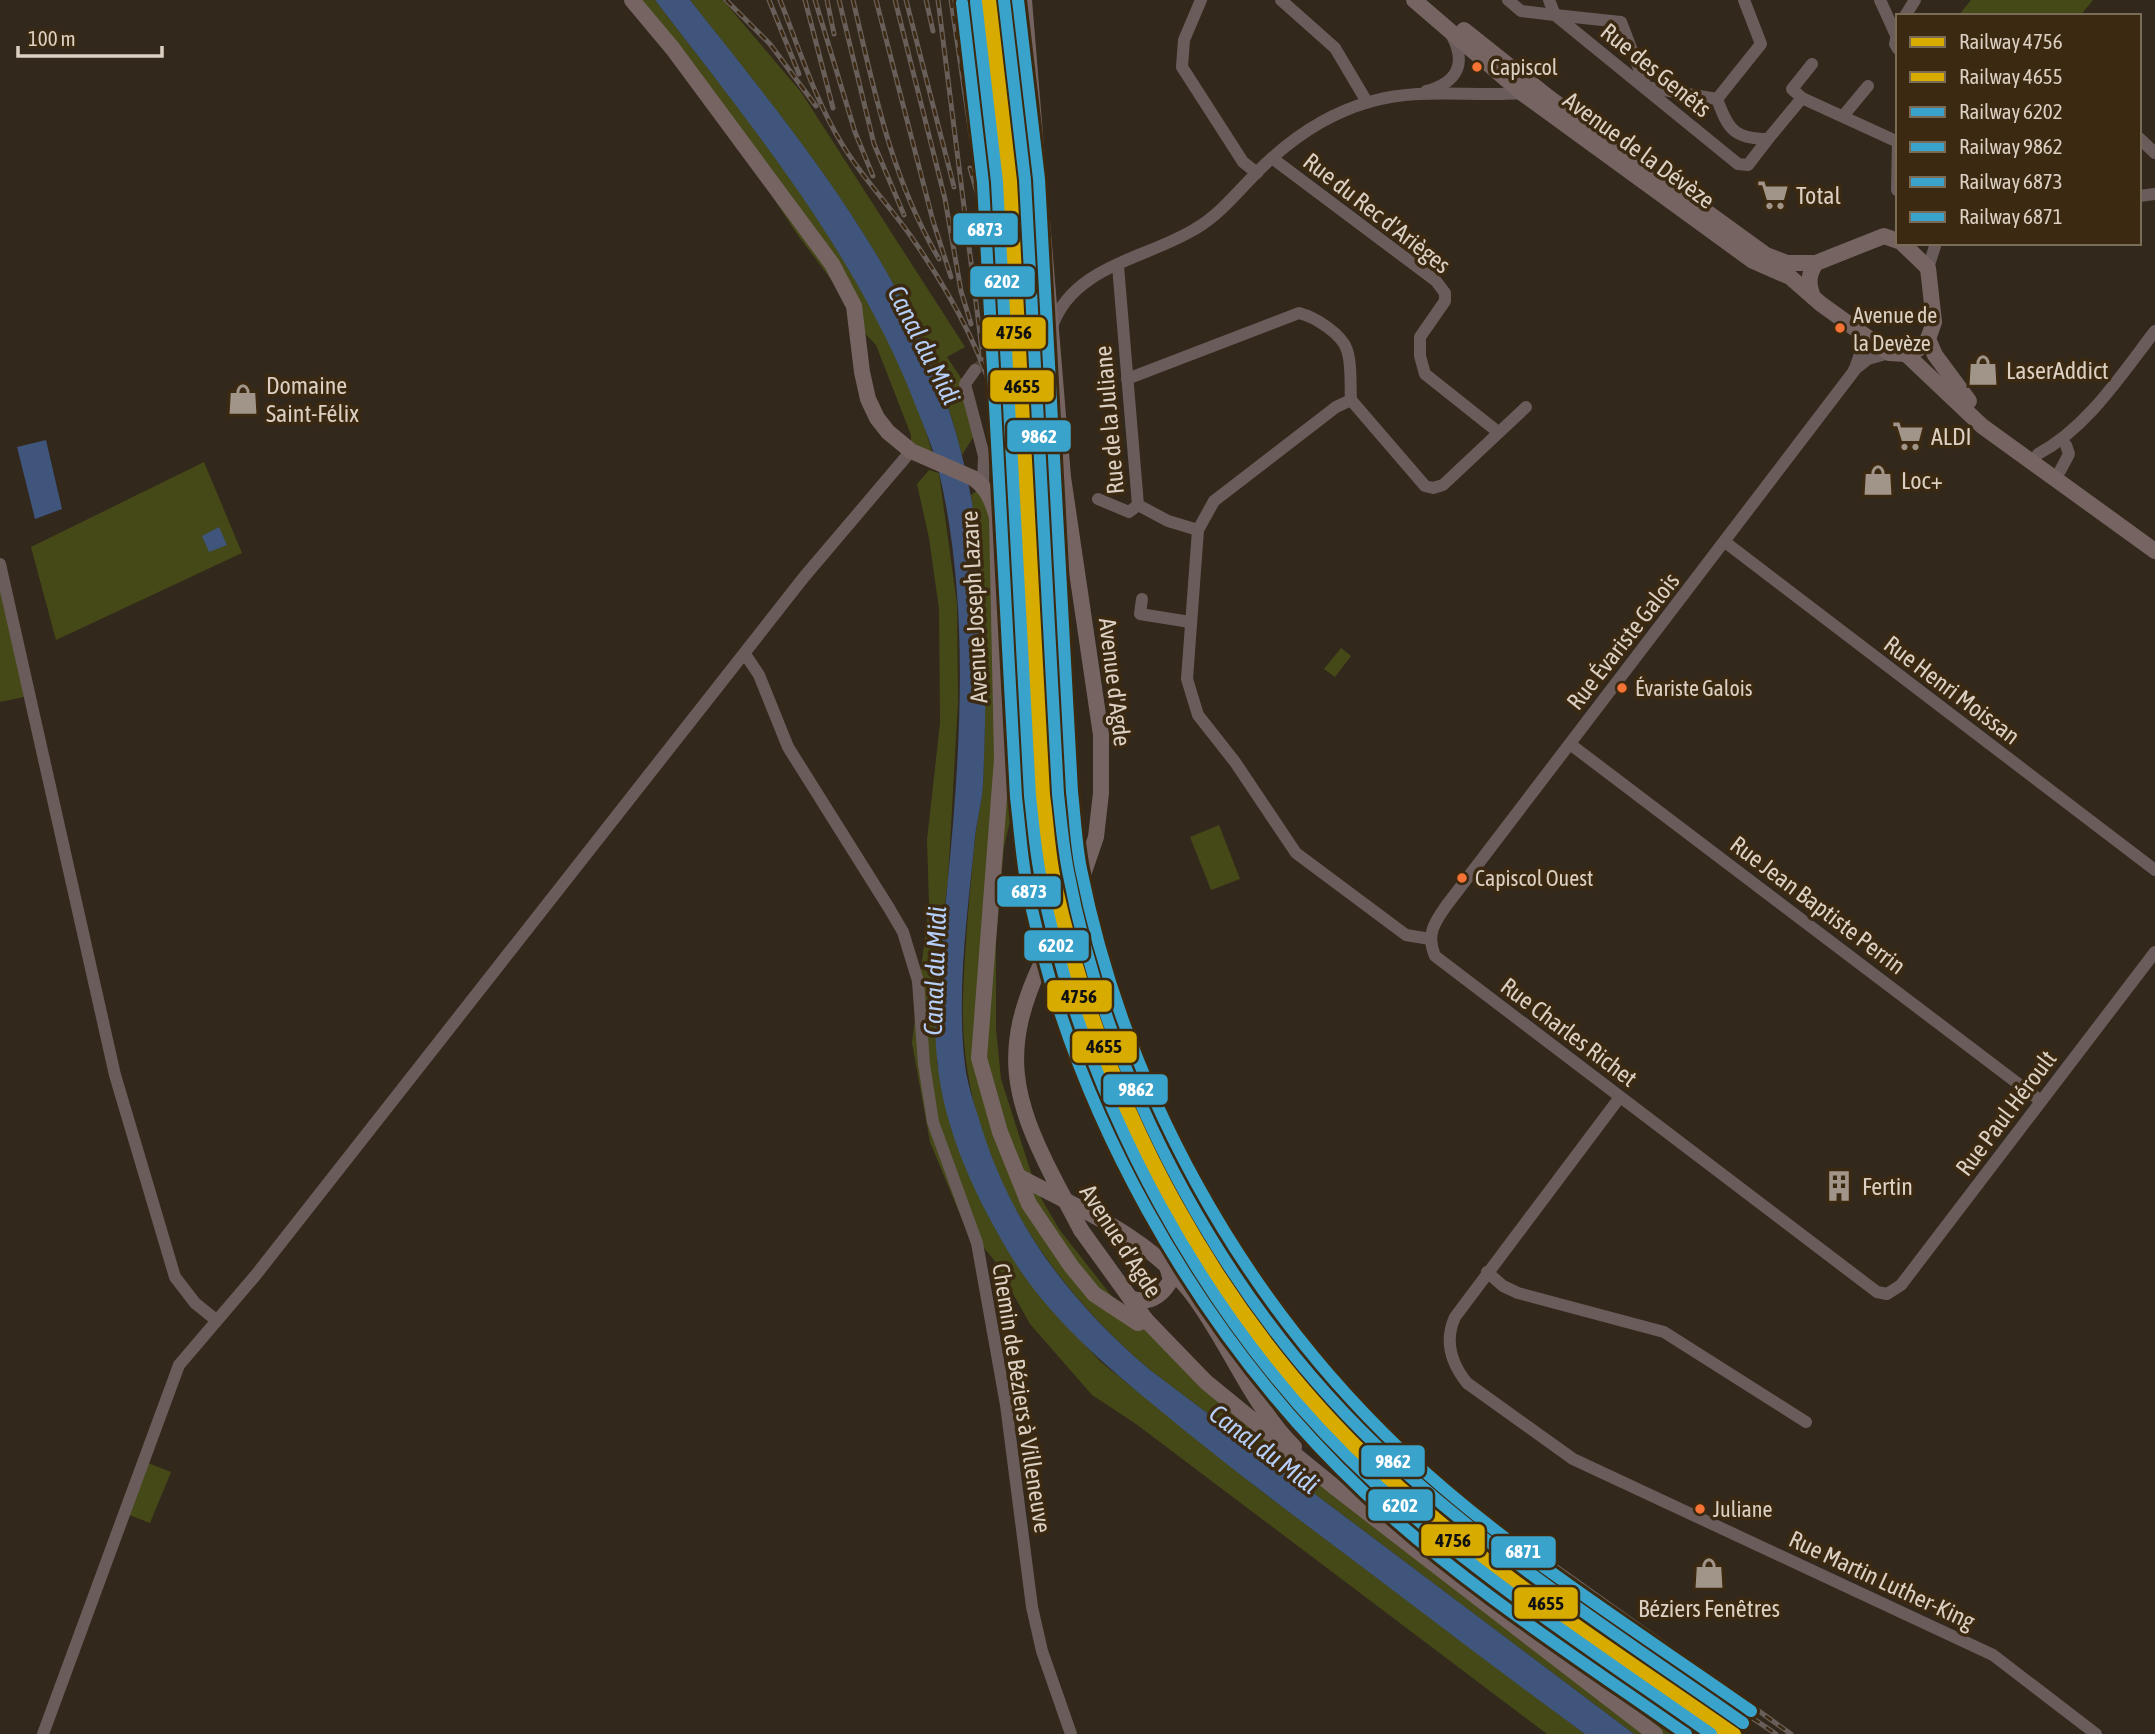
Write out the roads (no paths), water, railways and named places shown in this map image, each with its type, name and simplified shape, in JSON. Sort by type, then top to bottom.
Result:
[{"type":"main road","name":"Avenue Joseph Lazare","points":[[632,0],[673,49],[832,264],[854,306],[868,399],[888,432],[916,454],[978,481],[992,499],[997,517],[1002,759],[979,1058],[1000,1132],[1029,1204],[1071,1266],[1094,1294],[1138,1323],[1146,1320]]},
{"type":"main road","name":"Avenue d'Agde","points":[[1024,0],[1030,100],[1063,477],[1101,735],[1101,793],[1096,837],[1071,910],[1041,964],[1021,1013],[1014,1060],[1019,1094],[1033,1138],[1081,1230],[1146,1320],[1206,1382],[1337,1489]]},
{"type":"main road","name":"Avenue de la Dévèze","points":[[1414,0],[1449,30],[1464,50],[1753,261],[1790,277],[1813,297]]},
{"type":"main road","name":"Avenue de la Dévèze","points":[[1429,0],[1548,97],[1766,255],[1782,262],[1816,263]]},
{"type":"main road","points":[[1895,238],[1816,263],[1808,284],[1813,297],[1889,353],[1906,354],[1918,349],[1928,339],[1934,322],[1928,268],[1919,256],[1904,245]]},
{"type":"main road","points":[[1928,339],[1935,355],[1961,394],[1988,420],[2155,541]]},
{"type":"main road","points":[[1906,354],[1982,426],[2155,551]]},
{"type":"main road","points":[[1018,1176],[1109,1224],[1166,1264],[1191,1293],[1288,1440],[1337,1489],[1655,1734]]},
{"type":"main road","points":[[1130,1298],[1140,1302],[1152,1300],[1164,1293],[1171,1280],[1166,1264]]},
{"type":"street","points":[[1200,0],[1184,40],[1182,67],[1243,162],[1257,173]]},
{"type":"street","points":[[1281,0],[1335,48],[1367,102]]},
{"type":"street","points":[[1508,0],[1521,11],[1621,22],[1646,87],[1717,99]]},
{"type":"street","points":[[1549,0],[1556,15]]},
{"type":"street","points":[[1717,99],[1761,44],[1744,0]]},
{"type":"street","points":[[1881,0],[1896,31]]},
{"type":"street","name":"Rue des Genêts","points":[[1556,15],[1738,164],[1748,164],[1768,139]]},
{"type":"street","points":[[1415,94],[1447,82],[1457,71],[1464,50],[1479,46],[1529,87],[1548,97]]},
{"type":"street","points":[[1812,64],[1791,89],[1802,98],[1896,141]]},
{"type":"street","points":[[1457,71],[1464,85],[1478,93]]},
{"type":"street","points":[[1843,116],[1868,86]]},
{"type":"street","points":[[1050,334],[1066,297],[1084,281],[1196,229],[1229,203],[1272,158],[1306,131],[1367,102],[1415,94],[1522,93]]},
{"type":"street","points":[[1717,99],[1726,122],[1736,133],[1751,139],[1768,139],[1802,98]]},
{"type":"street","points":[[997,354],[1028,333],[1034,319],[1021,135],[1030,100]]},
{"type":"street","points":[[2141,140],[2155,153]]},
{"type":"street","name":"Rue du Rec d'Arièges","points":[[1272,158],[1436,281],[1445,293],[1445,301],[1420,337],[1420,356],[1425,374],[1498,432]]},
{"type":"street","points":[[1928,268],[1935,245]]},
{"type":"street","name":"Rue de la Juliane","points":[[1118,266],[1138,505],[1168,521],[1198,530]]},
{"type":"street","points":[[1127,379],[1300,313],[1309,316],[1340,338],[1348,350],[1351,400],[1425,486],[1433,488],[1443,485],[1527,407]]},
{"type":"street","name":"Rue Évariste Galois","points":[[1854,371],[1860,354],[1858,330]]},
{"type":"street","points":[[2038,454],[2082,422],[2155,331]]},
{"type":"street","name":"Rue Évariste Galois","points":[[1430,939],[1446,906],[1854,371],[1868,359],[1889,353]]},
{"type":"street","points":[[975,370],[965,384],[984,456],[978,481]]},
{"type":"street","points":[[1351,400],[1336,407],[1214,501],[1198,530],[1187,679],[1198,715],[1296,853],[1406,935],[1430,939]]},
{"type":"street","points":[[2060,471],[2069,454],[2066,446]]},
{"type":"street","points":[[43,1734],[179,1365],[255,1276],[804,577],[916,454]]},
{"type":"street","points":[[1098,499],[1129,512],[1138,505]]},
{"type":"street","name":"Rue Henri Moissan","points":[[1725,542],[2155,870]]},
{"type":"street","points":[[0,565],[115,1075],[175,1277],[195,1303],[216,1320]]},
{"type":"street","points":[[1142,599],[1140,614],[1190,622]]},
{"type":"street","name":"Chemin de Béziers à Villeneuve","points":[[745,654],[759,675],[788,747],[889,908],[903,932],[914,962],[933,1122],[977,1243],[1006,1405],[1032,1606],[1042,1651],[1071,1734]]},
{"type":"street","name":"Rue Jean Baptiste Perrin","points":[[1570,744],[2041,1101]]},
{"type":"street","name":"Rue Charles Richet","points":[[1430,939],[1435,956],[1877,1292],[1887,1294]]},
{"type":"street","name":"Rue Paul Héroult","points":[[1887,1294],[1901,1285],[2155,952]]},
{"type":"street","name":"Rue Martin Luther-King","points":[[1620,1097],[1487,1272],[1451,1326],[1452,1359],[1468,1383],[1573,1459],[1993,1655],[2096,1734]]},
{"type":"street","points":[[1487,1272],[1518,1293],[1664,1332],[1806,1422]]},
{"type":"water","points":[[655,0],[690,0],[822,172],[898,293],[929,358],[954,425],[977,532],[985,641],[983,785],[975,837],[962,980],[965,1065],[972,1097],[991,1154],[1024,1224],[1044,1256],[1092,1315],[1150,1370],[1634,1734],[1585,1734],[1243,1477],[1080,1341],[1031,1285],[1002,1241],[976,1191],[955,1139],[937,1058],[935,1013],[956,777],[960,673],[955,569],[938,468],[909,389],[857,284],[761,139]]},
{"type":"water","points":[[46,440],[62,509],[35,519],[17,447]]},
{"type":"water","points":[[219,527],[227,545],[209,552],[202,536]]},
{"type":"waterway","points":[[1405,1483],[1409,1478]]},
{"type":"tunnel","points":[[975,370],[997,354]]},
{"type":"railway","points":[[726,0],[770,44],[816,106]]},
{"type":"railway","points":[[769,0],[799,74]]},
{"type":"railway","points":[[780,0],[808,74],[832,127],[936,274],[971,338],[996,405],[1006,460],[1009,497],[1028,831],[1041,910],[1063,990],[1092,1070],[1128,1149],[1169,1226],[1214,1299],[1263,1367],[1329,1444],[1443,1546]]},
{"type":"railway","points":[[805,0],[833,108]]},
{"type":"railway","points":[[815,0],[855,132],[873,176]]},
{"type":"railway","points":[[827,0],[834,34]]},
{"type":"railway","points":[[839,0],[874,144],[904,215]]},
{"type":"railway","points":[[853,0],[896,165],[922,228],[939,259]]},
{"type":"railway","points":[[876,0],[933,221],[951,277]]},
{"type":"railway","points":[[895,0],[945,199],[961,291],[971,324]]},
{"type":"railway","points":[[906,0],[954,187]]},
{"type":"railway","points":[[926,0],[933,31]]},
{"type":"railway","points":[[938,0],[983,358]]},
{"type":"railway","points":[[951,0],[977,176]]},
{"type":"railway","points":[[962,0],[986,168]]},
{"type":"railway","points":[[974,0],[995,160],[1014,463]]},
{"type":"railway","points":[[980,163],[992,210]]},
{"type":"railway","points":[[970,168],[995,255]]},
{"type":"railway","points":[[1019,510],[1027,583]]},
{"type":"railway","points":[[1255,1276],[1306,1348],[1363,1417],[1393,1450],[1458,1511],[1560,1590],[1776,1734]]},
{"type":"railway","points":[[1557,1567],[1791,1734]]},
{"type":"rail line","name":"4756","points":[[984,0],[1004,152],[1041,822],[1053,904],[1077,991],[1108,1075],[1146,1157],[1189,1235],[1238,1310],[1293,1381],[1353,1448],[1418,1510],[1491,1570],[1725,1734]]},
{"type":"rail line","name":"4655","points":[[990,0],[1011,181],[1044,795],[1051,859],[1076,963],[1103,1044],[1136,1124],[1175,1201],[1219,1274],[1269,1345],[1324,1411],[1425,1509],[1510,1577],[1735,1734]]},
{"type":"rail line","name":"9862","points":[[1004,0],[1025,180],[1058,794],[1063,843],[1087,954],[1113,1035],[1146,1115],[1185,1193],[1230,1267],[1280,1337],[1335,1403],[1395,1463],[1478,1533],[1565,1599],[1743,1723]]},
{"type":"rail line","name":"6871","points":[[1018,0],[1039,179],[1072,792],[1078,850],[1101,951],[1127,1031],[1159,1109],[1197,1185],[1241,1257],[1290,1326],[1344,1391],[1402,1451],[1484,1522],[1527,1555],[1751,1711]]},
{"type":"rail line","name":"6202","points":[[976,2],[997,182],[1030,796],[1035,845],[1059,958],[1086,1042],[1120,1125],[1160,1206],[1207,1283],[1258,1356],[1315,1423],[1376,1484],[1456,1551],[1540,1614],[1711,1734]]},
{"type":"rail line","name":"6873","points":[[962,3],[983,183],[1016,797],[1022,855],[1044,960],[1072,1045],[1106,1128],[1147,1209],[1194,1287],[1246,1361],[1303,1429],[1364,1492],[1440,1558],[1520,1619],[1686,1734]]},
{"type":"place","name":"Capiscol","points":[[1477,67]]},
{"type":"place","name":"Total","points":[[1773,195]]},
{"type":"place","name":"Avenue de la Devèze","points":[[1840,328]]},
{"type":"place","name":"LaserAddict","points":[[1983,370]]},
{"type":"place","name":"Domaine Saint-Félix","points":[[243,399]]},
{"type":"place","name":"ALDI","points":[[1908,436]]},
{"type":"place","name":"Loc+","points":[[1878,480]]},
{"type":"place","name":"Évariste Galois","points":[[1622,688]]},
{"type":"place","name":"Capiscol Ouest","points":[[1462,878]]},
{"type":"place","name":"Fertin","points":[[1839,1186]]},
{"type":"place","name":"Juliane","points":[[1700,1509]]},
{"type":"place","name":"Béziers Fenêtres","points":[[1709,1573]]},
{"type":"water label","name":"Canal du Midi","points":[[924,345]]},
{"type":"water label","name":"Canal du Midi","points":[[935,971]]},
{"type":"water label","name":"Canal du Midi","points":[[1264,1449]]}]
